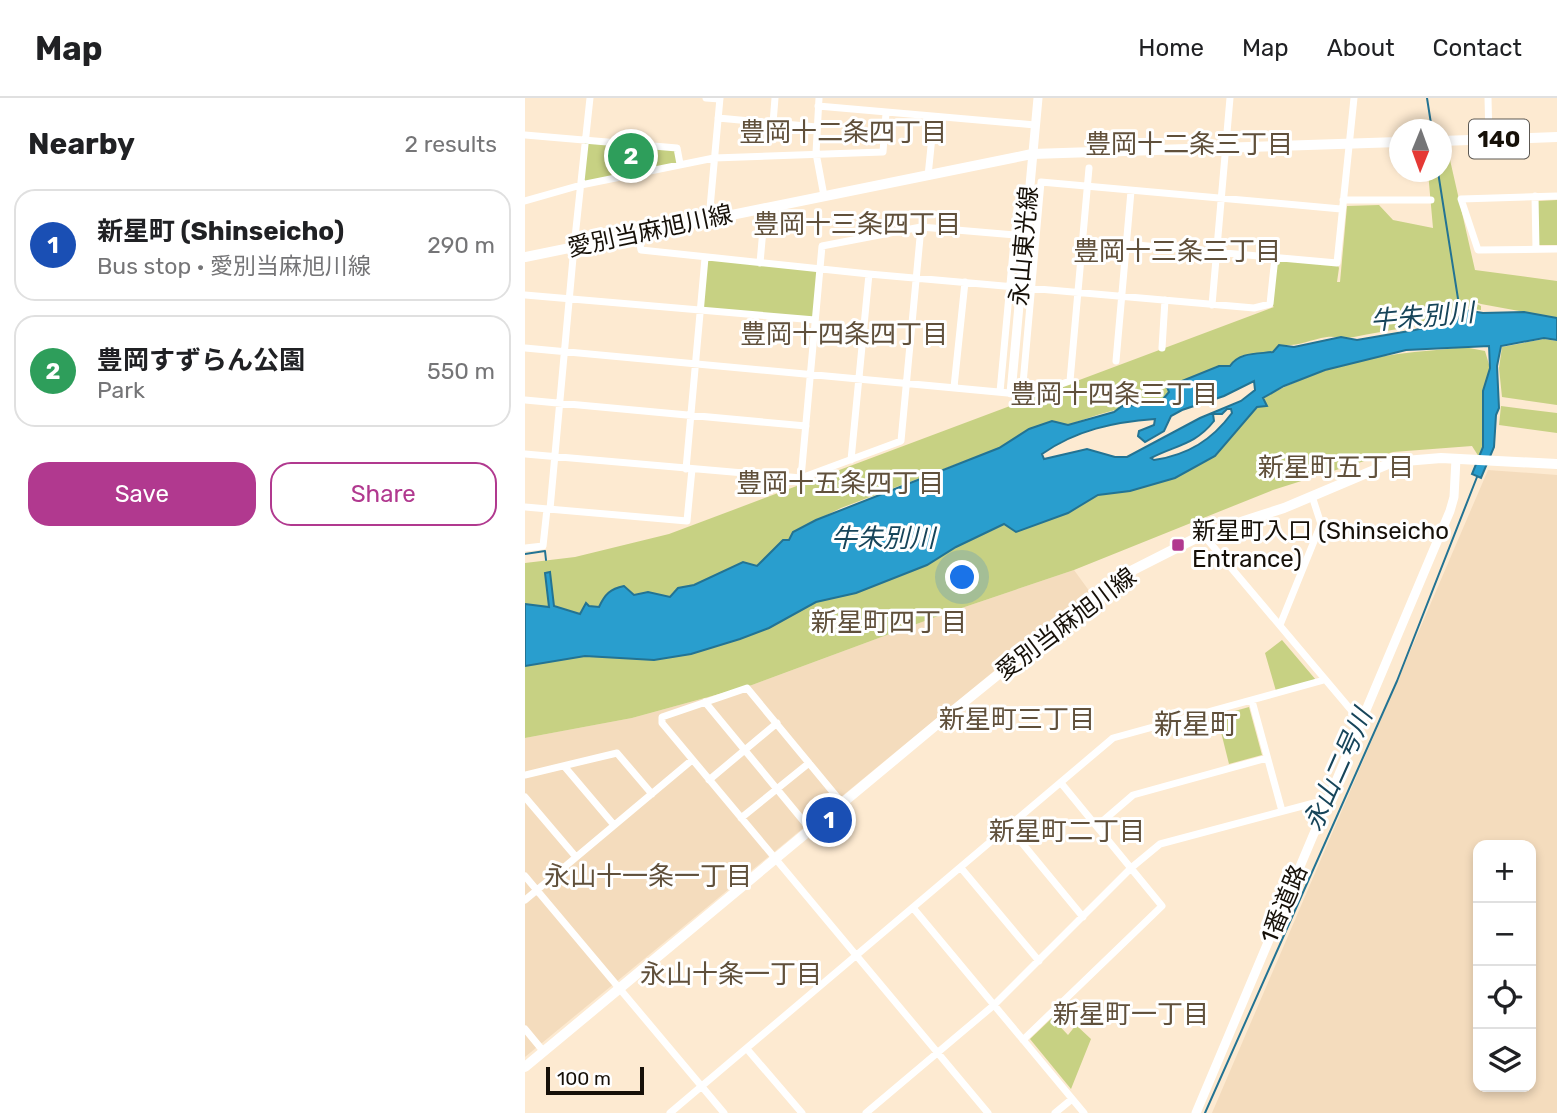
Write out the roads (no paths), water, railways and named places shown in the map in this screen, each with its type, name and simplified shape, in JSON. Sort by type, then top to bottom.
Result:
[{"type":"main road","name":"140","points":[[1452,141],[1557,137]]},
{"type":"main road","name":"愛別当麻旭川線","points":[[525,257],[1032,155],[1389,142]]},
{"type":"main road","name":"愛別当麻旭川線","points":[[525,1067],[810,829],[1095,596],[1129,572],[1203,534],[1311,496],[1393,462],[1419,458],[1557,464]]},
{"type":"street","points":[[525,548],[543,546],[549,509],[573,247],[590,98]]},
{"type":"street","points":[[706,98],[720,99],[709,219]]},
{"type":"street","points":[[773,123],[775,98]]},
{"type":"street","name":"永山東光線","points":[[1011,393],[1016,341],[1015,287],[1020,235],[1027,210],[1038,98]]},
{"type":"street","points":[[1212,305],[1230,98]]},
{"type":"street","points":[[1126,244],[1337,263],[1354,98]]},
{"type":"street","points":[[1488,98],[1489,139]]},
{"type":"street","points":[[824,196],[816,153],[819,102],[886,113],[1035,125]]},
{"type":"street","points":[[525,201],[580,185],[714,158],[883,152],[886,113]]},
{"type":"street","points":[[928,176],[935,117]]},
{"type":"street","points":[[718,118],[817,127]]},
{"type":"street","points":[[525,135],[677,148],[680,164]]},
{"type":"street","points":[[525,348],[1030,395],[1070,381],[1089,168]]},
{"type":"street","points":[[1022,395],[1041,182],[1341,209]]},
{"type":"street","points":[[1116,361],[1132,191]]},
{"type":"street","points":[[1535,196],[1536,249]]},
{"type":"street","points":[[1557,196],[1461,199],[1478,250],[1557,249]]},
{"type":"street","points":[[1343,200],[1431,200]]},
{"type":"street","points":[[760,263],[765,207]]},
{"type":"street","points":[[801,478],[823,246],[921,227],[1036,236]]},
{"type":"street","points":[[525,454],[801,478],[901,442],[921,227]]},
{"type":"street","points":[[638,233],[642,250],[705,258],[1254,308],[1270,304],[1275,257]]},
{"type":"street","points":[[525,507],[687,521],[691,416],[705,258]]},
{"type":"street","points":[[851,460],[869,274]]},
{"type":"street","points":[[954,387],[965,282]]},
{"type":"street","points":[[1000,392],[1005,340],[1015,287]]},
{"type":"street","points":[[525,295],[815,320]]},
{"type":"street","points":[[1162,348],[1165,300]]},
{"type":"street","points":[[1005,340],[1026,342]]},
{"type":"street","points":[[525,400],[806,426]]},
{"type":"street","name":"1番道路","points":[[1196,1113],[1450,511],[1454,497],[1456,459]]},
{"type":"street","points":[[1280,625],[1321,524],[1311,496]]},
{"type":"street","points":[[1195,525],[1362,723]]},
{"type":"street","points":[[670,1113],[1113,738],[1325,680]]},
{"type":"street","points":[[842,803],[747,688],[666,713],[661,719],[692,760],[988,1113]]},
{"type":"street","points":[[1252,701],[1282,811]]},
{"type":"street","points":[[705,702],[810,829]]},
{"type":"street","points":[[709,780],[777,723]]},
{"type":"street","points":[[525,775],[617,753],[652,794]]},
{"type":"street","points":[[1097,825],[1133,794],[1267,758]]},
{"type":"street","points":[[525,900],[692,760]]},
{"type":"street","points":[[741,818],[809,763]]},
{"type":"street","points":[[564,766],[614,825]]},
{"type":"street","points":[[1023,1040],[1162,906],[1061,783]]},
{"type":"street","points":[[525,797],[576,857]]},
{"type":"street","points":[[866,1113],[994,1005],[1132,868],[1160,844],[1329,799]]},
{"type":"street","points":[[1008,826],[1083,917]]},
{"type":"street","points":[[961,868],[1038,961]]},
{"type":"street","points":[[525,876],[724,1113]]},
{"type":"street","points":[[914,909],[1084,1113]]},
{"type":"street","points":[[525,1029],[544,1052]]},
{"type":"street","points":[[747,1049],[802,1113]]},
{"type":"street","points":[[1055,1113],[1072,1099]]},
{"type":"water","name":"牛朱別川","points":[[1465,310],[1483,313],[1524,312],[1557,318],[1557,340],[1544,338],[1501,346],[1497,366],[1499,408],[1494,447],[1481,478],[1472,474],[1483,447],[1483,391],[1490,368],[1489,346],[1406,350],[1325,370],[1284,386],[1263,398],[1267,406],[1257,407],[1215,456],[1175,478],[1130,491],[1098,495],[1068,513],[1016,532],[1004,524],[956,547],[927,565],[856,593],[816,602],[769,628],[740,639],[691,654],[654,660],[585,656],[525,666],[525,604],[549,607],[545,573],[550,572],[554,606],[580,614],[586,603],[599,607],[608,593],[624,586],[634,595],[648,592],[670,597],[678,588],[694,585],[743,562],[757,566],[783,540],[789,540],[793,532],[816,520],[999,448],[1029,429],[1052,421],[1068,425],[1114,412],[1122,406],[1159,404],[1169,392],[1167,387],[1219,366],[1230,366],[1243,356],[1273,352],[1279,345],[1294,347],[1341,337],[1357,340],[1456,320]],"holes":[[[1254,381],[1255,390],[1241,401],[1200,418],[1127,457],[1115,457],[1087,449],[1044,459],[1042,454],[1082,433],[1125,422],[1155,419],[1154,425],[1139,431],[1138,436],[1145,442],[1164,431],[1171,416],[1224,396]],[[1231,409],[1232,413],[1224,423],[1198,445],[1166,458],[1151,458],[1200,435],[1214,421],[1213,414],[1222,414]]]},
{"type":"waterway","points":[[1427,98],[1430,119]]},
{"type":"waterway","points":[[1440,182],[1459,305],[1463,311]]},
{"type":"waterway","name":"永山二号川","points":[[1205,1113],[1397,681],[1477,477]]},
{"type":"waterway","points":[[525,554],[545,551],[546,560]]},
{"type":"place","name":"豊岡すずらん公園","points":[[631,156]]},
{"type":"place","name":"新星町入口 (Shinseicho Entrance)","points":[[1178,545]]},
{"type":"place","name":"新星町 (Shinseicho)","points":[[829,820]]},
{"type":"district","name":"豊岡十二条四丁目","points":[[843,132]]},
{"type":"district","name":"豊岡十二条三丁目","points":[[1189,144]]},
{"type":"district","name":"豊岡十三条四丁目","points":[[857,224]]},
{"type":"district","name":"豊岡十三条三丁目","points":[[1177,251]]},
{"type":"district","name":"豊岡十四条四丁目","points":[[844,334]]},
{"type":"district","name":"豊岡十四条三丁目","points":[[1114,394]]},
{"type":"district","name":"新星町五丁目","points":[[1336,467]]},
{"type":"district","name":"豊岡十五条四丁目","points":[[840,483]]},
{"type":"district","name":"新星町四丁目","points":[[889,622]]},
{"type":"district","name":"新星町三丁目","points":[[1017,719]]},
{"type":"district","name":"新星町","points":[[1196,724]]},
{"type":"district","name":"新星町二丁目","points":[[1067,831]]},
{"type":"district","name":"永山十一条一丁目","points":[[648,876]]},
{"type":"district","name":"永山十条一丁目","points":[[731,974]]},
{"type":"district","name":"新星町一丁目","points":[[1131,1014]]}]
